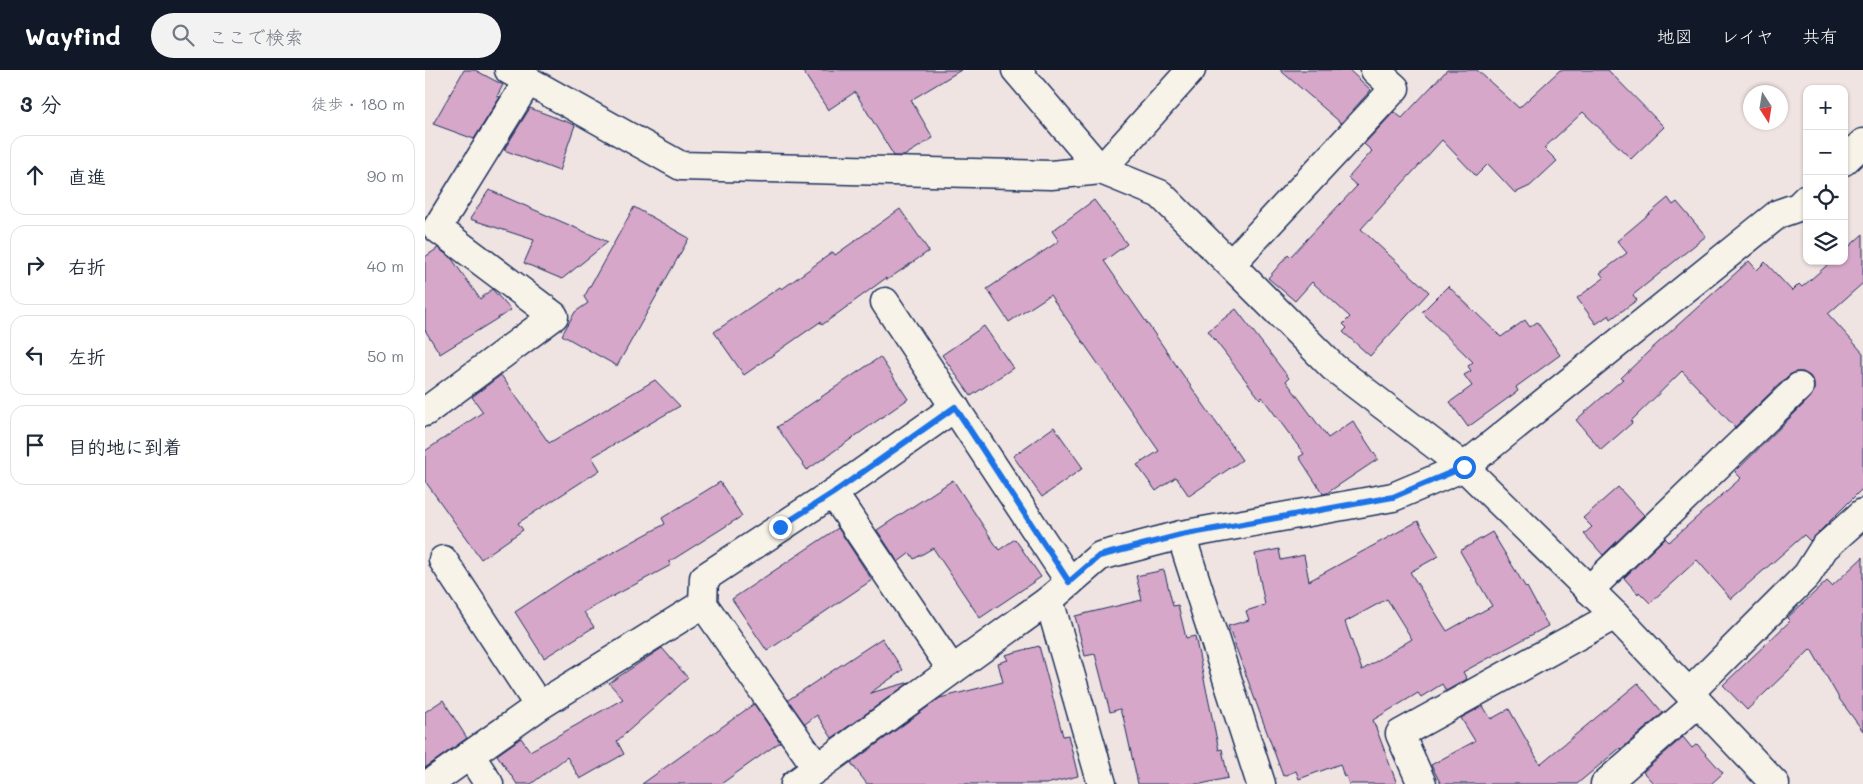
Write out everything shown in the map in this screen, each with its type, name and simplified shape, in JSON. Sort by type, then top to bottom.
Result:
[{"type":"street","points":[[1016,70],[1101,170],[1160,194],[1333,366],[1464,467],[1615,615],[1775,784]]},
{"type":"street","points":[[425,412],[554,316],[437,228],[518,75],[681,166],[1051,175],[1101,170],[1191,70]]},
{"type":"street","points":[[1231,264],[1395,88],[1375,70]]},
{"type":"street","points":[[1848,157],[1863,143]]},
{"type":"street","points":[[795,784],[1049,600],[1099,556],[1181,535],[1393,497],[1464,467],[1778,214],[1798,206],[1803,202]]},
{"type":"street","points":[[885,302],[1069,582]]},
{"type":"street","points":[[1589,590],[1799,388]]},
{"type":"street","points":[[817,768],[703,604],[704,578],[833,493],[955,407]]},
{"type":"street","points":[[833,493],[951,670]]},
{"type":"street","points":[[1605,784],[1694,698],[1807,575],[1824,548],[1863,513]]},
{"type":"street","points":[[1181,535],[1261,784]]},
{"type":"street","points":[[443,560],[539,706]]},
{"type":"street","points":[[1049,600],[1101,784]]},
{"type":"street","points":[[429,784],[539,706],[703,604]]},
{"type":"street","points":[[1423,784],[1400,734],[1615,615]]},
{"type":"street","points":[[470,755],[489,784]]},
{"type":"building","points":[[464,70],[475,70],[503,85],[497,96],[500,97],[474,139],[433,124]]},
{"type":"building","points":[[802,70],[961,70],[911,100],[933,138],[904,156],[894,156],[855,92],[828,110]]},
{"type":"building","points":[[1280,70],[1349,70],[1371,90],[1341,123]]},
{"type":"building","points":[[1447,70],[1477,70],[1519,108],[1560,70],[1608,70],[1664,127],[1631,159],[1583,112],[1544,148],[1557,161],[1530,186],[1515,193],[1488,164],[1476,176],[1442,140],[1361,229],[1429,292],[1370,356],[1343,332],[1347,328],[1343,324],[1350,317],[1312,282],[1295,301],[1268,278],[1288,255],[1290,257],[1357,186],[1348,178],[1372,151],[1364,144],[1394,112],[1402,118]]},
{"type":"building","points":[[530,108],[575,125],[559,171],[504,150]]},
{"type":"building","points":[[489,190],[608,242],[562,279],[524,263],[534,240],[470,219]]},
{"type":"building","points":[[1668,198],[1673,205],[1677,202],[1706,236],[1633,295],[1637,300],[1611,319],[1609,315],[1596,324],[1577,298],[1604,278],[1600,273],[1627,253],[1617,241]]},
{"type":"building","points":[[1094,200],[1127,244],[1104,261],[1242,460],[1189,496],[1176,477],[1156,491],[1137,465],[1159,451],[1050,295],[1009,322],[987,289],[1059,241],[1052,231]]},
{"type":"building","points":[[634,207],[689,238],[617,366],[562,335],[575,312],[588,303],[584,297]]},
{"type":"building","points":[[900,209],[929,251],[887,280],[886,278],[822,325],[820,322],[744,375],[714,332],[780,287],[782,289],[833,252],[835,255]]},
{"type":"building","points":[[1863,234],[1863,283],[1828,314],[1863,353],[1863,488],[1810,541],[1804,535],[1731,599],[1697,560],[1650,603],[1639,592],[1638,594],[1624,578],[1665,538],[1669,542],[1741,478],[1735,472],[1810,398],[1814,391],[1814,383],[1810,376],[1803,372],[1789,375],[1735,427],[1682,371],[1631,421],[1632,423],[1601,450],[1576,420],[1623,379],[1621,378],[1648,352],[1749,261],[1757,270],[1765,262],[1792,291],[1799,284],[1802,287],[1827,265],[1848,265],[1848,247]]},
{"type":"building","points":[[438,248],[452,259],[480,299],[492,289],[511,310],[440,354],[425,330],[425,257]]},
{"type":"building","points":[[1448,286],[1501,337],[1525,320],[1530,327],[1537,322],[1560,355],[1516,387],[1518,391],[1468,427],[1450,402],[1472,386],[1464,375],[1471,371],[1468,366],[1473,362],[1422,312]]},
{"type":"building","points":[[1236,309],[1289,378],[1286,381],[1328,438],[1353,421],[1378,459],[1323,494],[1299,457],[1304,454],[1262,397],[1260,399],[1208,331]]},
{"type":"building","points":[[984,326],[1013,368],[971,396],[942,355]]},
{"type":"building","points":[[880,357],[908,399],[807,470],[777,427]]},
{"type":"building","points":[[501,375],[549,443],[655,380],[680,406],[592,457],[600,470],[518,523],[523,530],[481,559],[425,481],[425,451],[483,412],[472,397]]},
{"type":"building","points":[[1054,427],[1083,468],[1042,497],[1013,456]]},
{"type":"building","points":[[953,480],[999,550],[1015,539],[1041,577],[980,618],[933,548],[914,559],[910,553],[898,562],[877,530]]},
{"type":"building","points":[[720,482],[742,516],[669,562],[671,565],[584,612],[594,627],[544,658],[515,612],[568,577],[665,524],[662,518]]},
{"type":"building","points":[[1618,487],[1644,515],[1603,555],[1584,534],[1592,527],[1583,518]]},
{"type":"building","points":[[1418,521],[1439,556],[1410,572],[1447,631],[1492,606],[1460,551],[1492,532],[1527,587],[1548,626],[1463,672],[1467,679],[1446,691],[1442,684],[1421,697],[1418,693],[1373,720],[1397,784],[1349,784],[1346,776],[1344,777],[1340,764],[1299,779],[1296,771],[1283,776],[1228,626],[1249,620],[1246,611],[1265,605],[1255,554],[1279,549],[1281,560],[1304,555],[1309,581]],"holes":[[[1387,599],[1412,639],[1362,670],[1345,622]]]},
{"type":"building","points":[[838,528],[872,580],[767,651],[732,599]]},
{"type":"building","points":[[1863,557],[1863,731],[1840,700],[1811,649],[1747,710],[1723,685],[1790,621],[1787,618],[1827,581],[1832,586]]},
{"type":"building","points":[[1164,570],[1173,606],[1178,605],[1186,638],[1195,636],[1219,750],[1222,749],[1228,778],[1201,784],[1138,784],[1123,716],[1120,709],[1110,712],[1095,654],[1085,656],[1075,616],[1142,600],[1136,576]]},
{"type":"building","points":[[882,638],[903,670],[870,693],[910,682],[832,738],[817,715],[805,724],[788,700]]},
{"type":"building","points":[[1039,646],[1063,736],[1068,735],[1078,776],[1046,784],[867,784],[851,763],[940,698],[1003,682],[998,663],[1008,660],[1005,655]]},
{"type":"building","points":[[662,648],[688,678],[617,741],[624,754],[580,779],[567,757],[531,784],[517,784],[497,755],[521,738],[530,751],[623,699],[609,683]]},
{"type":"building","points":[[1638,683],[1663,713],[1577,784],[1441,784],[1431,765],[1475,741],[1461,718],[1483,706],[1491,719],[1509,709],[1540,764]]},
{"type":"building","points":[[443,700],[467,738],[425,768],[425,712]]},
{"type":"building","points":[[754,704],[780,742],[721,784],[642,784]]},
{"type":"building","points":[[1683,737],[1692,748],[1697,744],[1723,773],[1711,784],[1654,784],[1643,772]]},
{"type":"route","points":[[780,527],[833,493],[955,407],[1069,582],[1099,556],[1181,535],[1393,497],[1464,467]]}]
